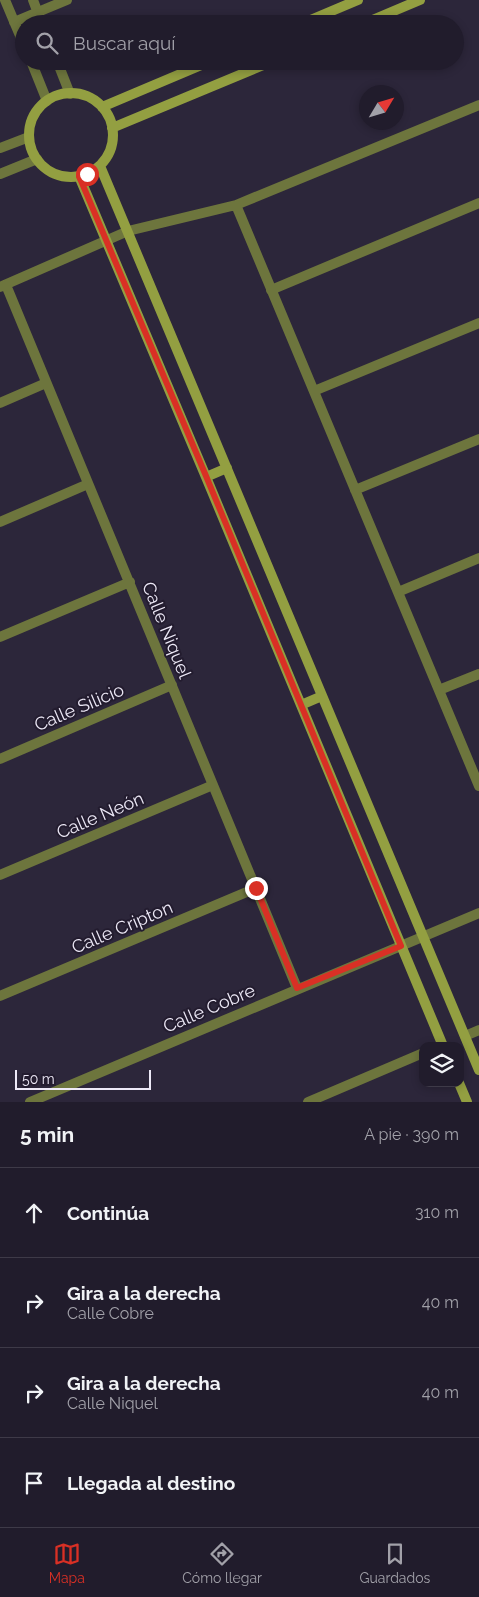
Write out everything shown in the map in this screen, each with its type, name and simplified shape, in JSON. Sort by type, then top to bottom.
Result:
[{"type":"street","points":[[5,0],[14,22]]},
{"type":"street","points":[[32,0],[39,15]]},
{"type":"street","points":[[31,15],[68,0]]},
{"type":"street","points":[[325,15],[358,0]]},
{"type":"street","points":[[384,15],[420,0]]},
{"type":"street","points":[[35,70],[47,101]]},
{"type":"street","points":[[61,70],[70,94]]},
{"type":"street","points":[[102,107],[190,70]]},
{"type":"street","points":[[112,128],[251,70]]},
{"type":"street","points":[[70,94],[86,96],[102,107],[110,118],[113,140],[110,151],[100,166],[87,174],[65,177],[55,174],[37,159],[32,151],[29,137],[32,119],[38,110],[47,101],[55,97],[70,94]]},
{"type":"street","points":[[3,286],[128,231],[236,204],[479,105]]},
{"type":"street","points":[[0,148],[29,137]]},
{"type":"street","points":[[0,174],[37,159]]},
{"type":"street","points":[[100,166],[479,1070]]},
{"type":"street","points":[[79,176],[206,476],[441,1042]]},
{"type":"street","points":[[271,290],[479,203]]},
{"type":"street","points":[[236,204],[479,786]]},
{"type":"street","name":"Calle Niquel","points":[[3,286],[130,582],[297,988]]},
{"type":"street","points":[[314,391],[479,323]]},
{"type":"street","points":[[0,403],[46,383]]},
{"type":"street","points":[[355,490],[479,439]]},
{"type":"street","points":[[206,476],[227,468]]},
{"type":"street","points":[[0,522],[88,484]]},
{"type":"street","points":[[398,592],[479,558]]},
{"type":"street","points":[[0,637],[130,582]]},
{"type":"street","points":[[439,690],[479,674]]},
{"type":"street","name":"Calle Silicio","points":[[0,759],[172,684]]},
{"type":"street","points":[[301,705],[322,696]]},
{"type":"street","name":"Calle Neón","points":[[0,875],[213,785]]},
{"type":"street","name":"Calle Cripton","points":[[0,996],[256,888]]},
{"type":"street","name":"Calle Cobre","points":[[30,1102],[479,913]]},
{"type":"street","points":[[465,1036],[479,1030]]},
{"type":"street","points":[[308,1102],[419,1055]]},
{"type":"street","points":[[461,1087],[467,1102]]},
{"type":"route","points":[[87,174],[79,176],[401,946],[297,988],[256,888]]}]
